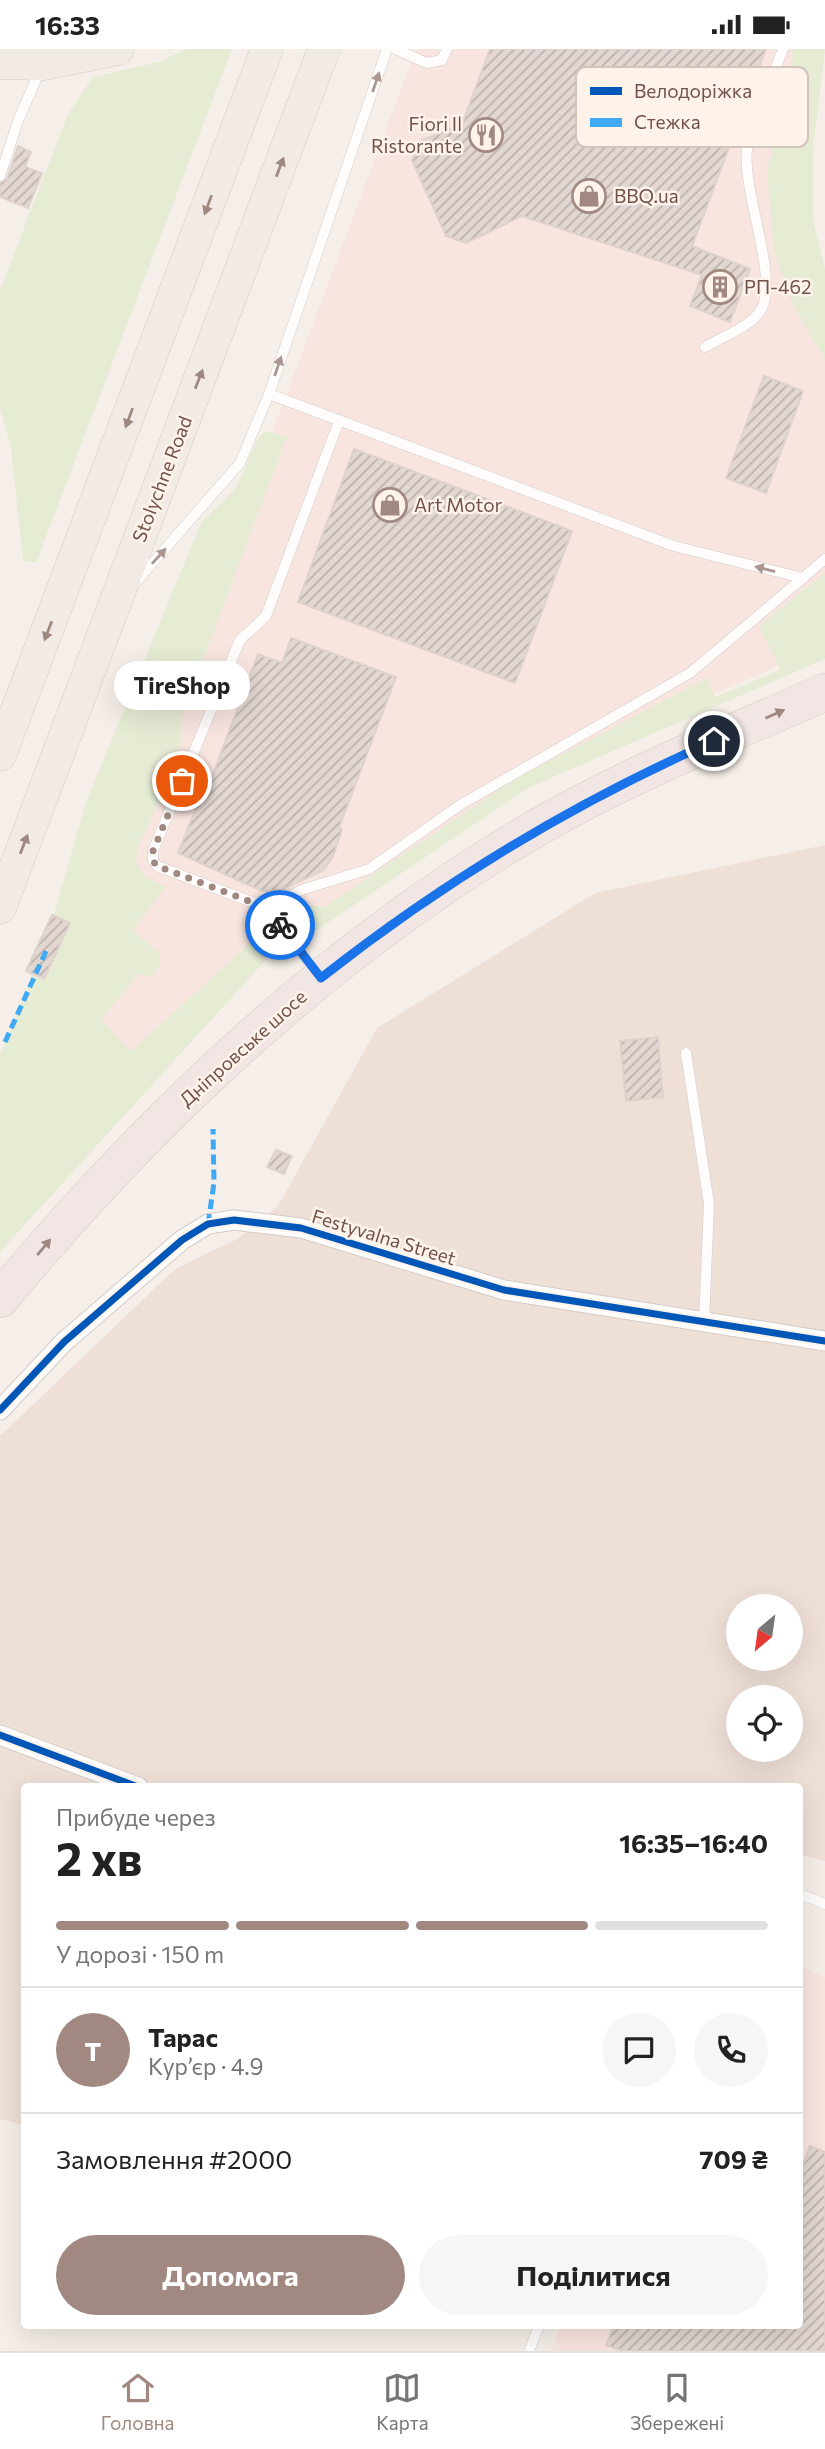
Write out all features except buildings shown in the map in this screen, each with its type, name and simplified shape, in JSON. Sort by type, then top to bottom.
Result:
[{"type":"highway","name":"Дніпровське шосе","points":[[0,1299],[63,1223],[234,1051],[401,915],[539,827],[609,789],[825,692]]},
{"type":"main road","points":[[0,63],[43,64],[118,49]]},
{"type":"main road","points":[[0,755],[267,49]]},
{"type":"main road","name":"Stolychne Road","points":[[0,908],[324,49]]},
{"type":"street","name":"Festyvalna Street","points":[[0,1410],[64,1342],[182,1240],[208,1224],[234,1220],[302,1228],[504,1290],[825,1341]]},
{"type":"street","points":[[0,1735],[127,1783]]},
{"type":"lane","points":[[113,607],[240,463],[269,394],[387,49]]},
{"type":"lane","points":[[395,49],[433,63],[442,60],[447,49]]},
{"type":"lane","points":[[776,67],[783,49]]},
{"type":"lane","points":[[0,176],[18,121],[43,64]]},
{"type":"lane","points":[[705,347],[747,323],[762,308],[766,284],[746,171],[747,147]]},
{"type":"lane","points":[[269,394],[674,546],[803,578]]},
{"type":"lane","points":[[321,978],[262,906],[157,866],[153,861],[153,851],[240,640],[265,616],[339,421]]},
{"type":"lane","points":[[273,917],[283,901],[301,890],[369,869],[460,805],[690,673],[825,559]]},
{"type":"lane","points":[[686,1053],[709,1204],[704,1322]]},
{"type":"lane","points":[[803,1895],[825,1904]]},
{"type":"lane","points":[[529,2351],[538,2329]]},
{"type":"shaded area","points":[[416,49],[812,49],[807,67],[576,67],[576,147],[786,147],[781,166],[825,323],[825,645],[644,725],[514,791],[317,918],[130,1062],[36,997],[159,733]]},
{"type":"shaded area","points":[[825,845],[825,1861],[803,1856],[803,1783],[21,1783],[21,2124],[0,2119],[0,1436],[175,1269],[237,1239],[278,1206],[377,1028],[595,893]]},
{"type":"shaded area","points":[[803,1968],[825,1977],[825,2351],[551,2351],[560,2329],[803,2329]]},
{"type":"green space","points":[[186,49],[232,49],[36,563],[23,560],[11,448],[0,408],[0,290],[68,114],[93,77],[159,62]]},
{"type":"green space","points":[[794,49],[825,49],[813,150],[813,221],[825,269],[825,360],[793,305],[774,252],[767,173],[773,147],[808,147],[808,67],[790,67]]},
{"type":"green space","points":[[266,431],[287,437],[182,716],[179,757],[139,845],[136,861],[145,876],[166,887],[133,930],[160,953],[159,967],[151,977],[139,974],[101,1020],[131,1051],[249,944],[257,944],[264,952],[264,962],[0,1252],[0,1055],[46,942],[86,802],[201,523],[235,489],[260,435]]},
{"type":"green space","points":[[825,573],[825,659],[530,787],[317,930],[304,931],[292,915],[297,904],[324,907],[515,779],[707,678],[715,697],[780,670],[759,626]]},
{"type":"marked path","points":[[5,1042],[46,951]]},
{"type":"marked path","points":[[208,1224],[214,1183],[213,1129]]},
{"type":"cycle path","points":[[0,1410],[64,1342],[182,1240],[208,1224],[234,1220],[301,1228],[504,1290],[825,1341]]},
{"type":"cycle path","points":[[0,1735],[127,1783]]},
{"type":"way so far","points":[[182,781],[153,851],[153,861],[157,866],[262,906],[280,925]]},
{"type":"place","name":"Fiori Il Ristorante","points":[[486,135]]},
{"type":"place","name":"BBQ.ua","points":[[589,196]]},
{"type":"place","name":"РП-462","points":[[720,287]]},
{"type":"place","name":"Art Motor","points":[[390,505]]},
{"type":"place","name":"TireShop","points":[[182,781]]},
{"type":"route","points":[[280,925],[321,978],[401,915],[539,827],[609,789],[714,741]]}]
